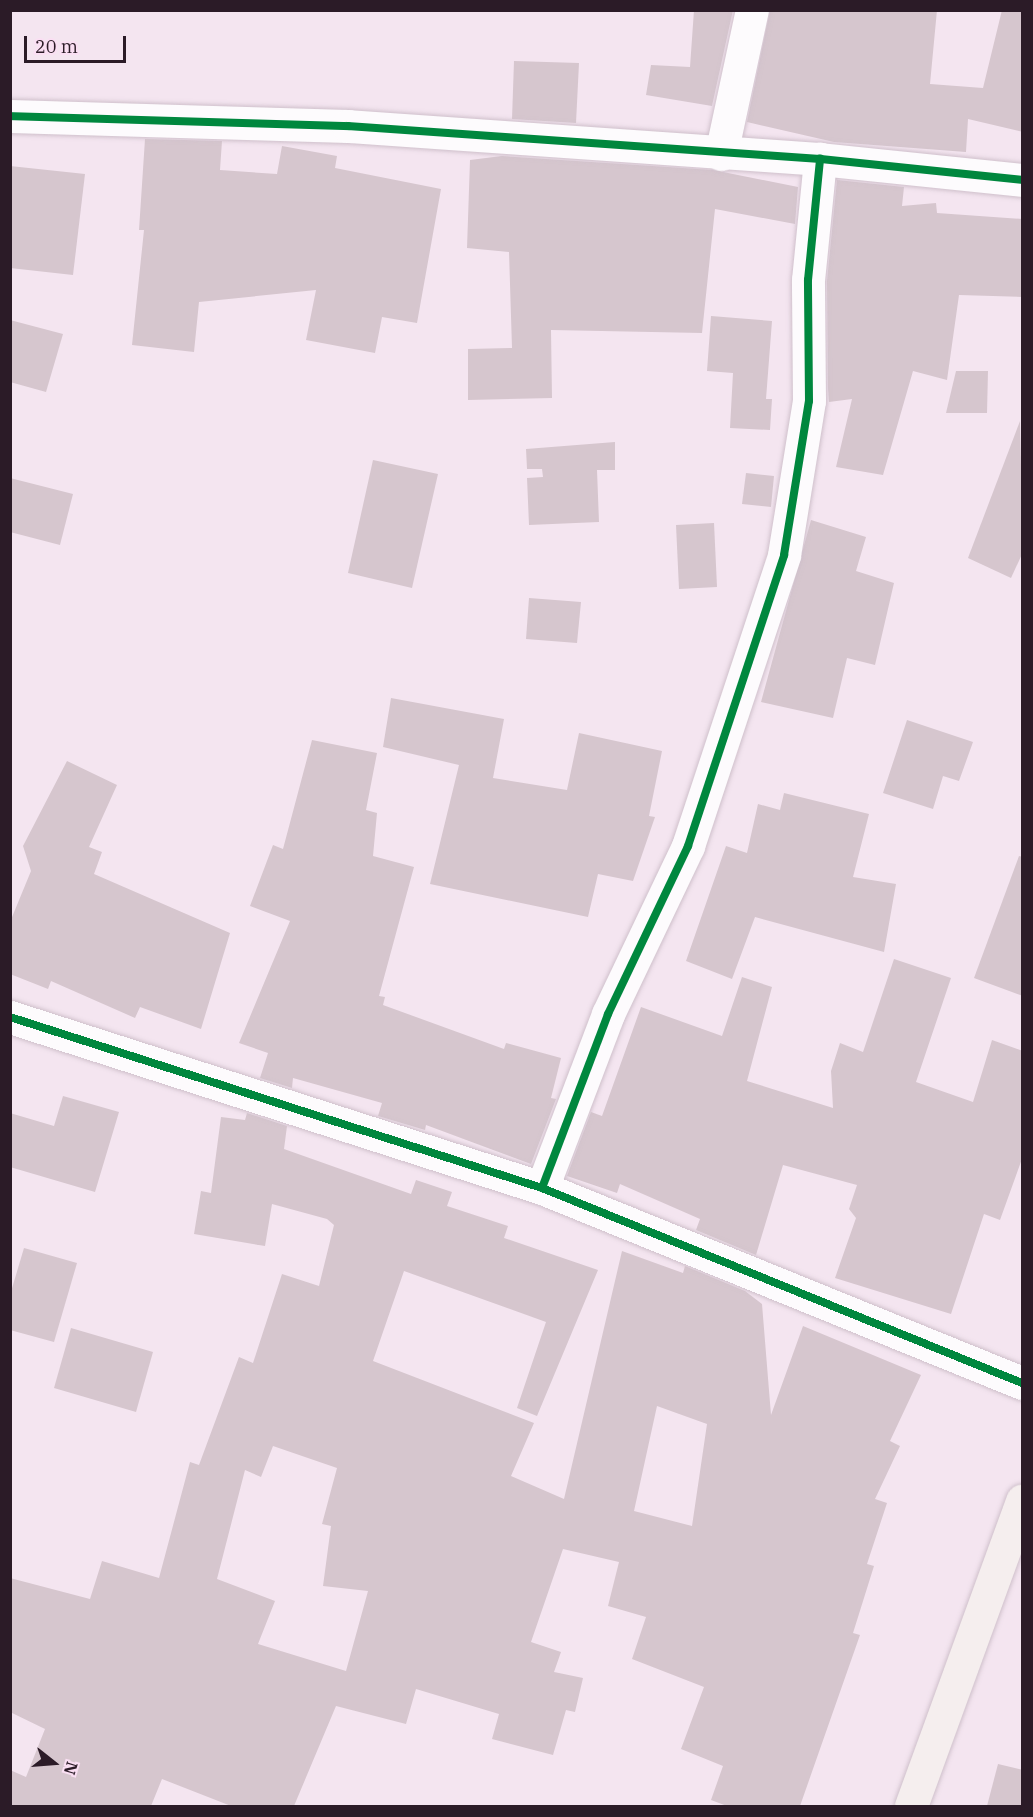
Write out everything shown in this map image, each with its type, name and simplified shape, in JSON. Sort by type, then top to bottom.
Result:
[{"type":"main road","points":[[911,1806],[1023,1501]]},
{"type":"street","points":[[721,154],[752,10]]},
{"type":"street","points":[[10,116],[348,126],[721,154],[820,159],[1023,180]]},
{"type":"street","points":[[542,1188],[608,1014],[688,846],[784,555],[800,482],[809,401],[808,279],[820,159]]},
{"type":"street","points":[[10,1017],[542,1188],[1023,1383]]},
{"type":"building","points":[[694,10],[733,10],[712,106],[646,95],[651,65],[690,67]]},
{"type":"building","points":[[770,10],[937,10],[930,84],[983,88],[1002,10],[1023,10],[1023,132],[968,119],[966,152],[834,142],[747,122]]},
{"type":"building","points":[[514,61],[579,63],[576,123],[512,119]]},
{"type":"building","points":[[145,139],[222,141],[220,170],[277,174],[282,146],[337,156],[335,168],[441,189],[417,323],[382,317],[375,353],[306,340],[316,290],[199,302],[194,352],[132,345],[144,230],[139,230]]},
{"type":"building","points":[[502,156],[713,170],[798,187],[795,224],[715,209],[702,333],[551,330],[552,398],[468,400],[468,349],[512,348],[509,252],[467,248],[470,160]]},
{"type":"building","points":[[10,166],[85,174],[73,275],[10,268]]},
{"type":"building","points":[[837,180],[904,187],[902,206],[936,203],[937,213],[1023,219],[1023,297],[959,295],[947,380],[913,371],[883,475],[836,467],[852,399],[829,402],[828,389],[827,281]]},
{"type":"building","points":[[711,316],[772,321],[766,399],[772,399],[770,430],[730,428],[733,373],[707,371]]},
{"type":"building","points":[[10,320],[63,334],[46,392],[10,382]]},
{"type":"building","points":[[956,371],[988,371],[987,413],[946,413]]},
{"type":"building","points":[[1020,421],[1023,552],[1011,578],[968,558]]},
{"type":"building","points":[[615,442],[615,470],[597,470],[599,522],[529,525],[527,478],[543,477],[542,469],[527,469],[526,449]]},
{"type":"building","points":[[373,460],[438,474],[412,588],[348,573]]},
{"type":"building","points":[[746,473],[774,476],[771,507],[742,504]]},
{"type":"building","points":[[10,478],[73,494],[60,545],[10,532]]},
{"type":"building","points":[[811,520],[866,537],[856,571],[894,583],[875,665],[847,658],[833,718],[761,702]]},
{"type":"building","points":[[714,523],[717,587],[679,589],[676,525]]},
{"type":"building","points":[[529,598],[581,602],[577,643],[526,639]]},
{"type":"building","points":[[391,698],[504,719],[493,778],[567,790],[579,733],[662,751],[649,816],[655,817],[633,881],[598,874],[588,917],[430,884],[459,765],[383,747]]},
{"type":"building","points":[[907,720],[973,742],[959,781],[943,776],[933,809],[883,793]]},
{"type":"building","points":[[312,740],[377,753],[366,810],[377,813],[373,856],[414,867],[379,996],[385,997],[383,1005],[504,1049],[506,1043],[561,1058],[551,1098],[556,1099],[531,1164],[426,1125],[425,1130],[378,1116],[382,1103],[293,1078],[292,1088],[260,1078],[268,1053],[239,1043],[290,921],[250,906],[273,845],[283,849]]},
{"type":"building","points":[[67,761],[117,785],[89,847],[102,852],[94,874],[230,933],[201,1029],[140,1007],[135,1018],[51,981],[48,989],[10,974],[10,922],[31,871],[23,846]]},
{"type":"building","points":[[784,793],[869,814],[853,877],[896,884],[884,952],[755,917],[732,979],[686,961],[726,846],[747,853],[758,804],[780,810]]},
{"type":"building","points":[[1019,856],[1023,857],[1023,996],[974,978]]},
{"type":"building","points":[[894,959],[951,978],[916,1082],[973,1102],[992,1040],[1023,1051],[1023,1156],[1000,1220],[984,1214],[951,1314],[835,1278],[856,1218],[849,1209],[857,1185],[783,1165],[756,1255],[696,1230],[700,1219],[620,1184],[617,1193],[567,1176],[591,1112],[602,1116],[641,1007],[722,1036],[742,977],[772,987],[747,1081],[833,1108],[831,1071],[840,1043],[863,1052]]},
{"type":"building","points":[[63,1096],[119,1112],[95,1192],[10,1167],[10,1113],[54,1126]]},
{"type":"building","points":[[247,1113],[287,1126],[284,1149],[411,1194],[416,1180],[452,1192],[447,1206],[508,1226],[504,1238],[598,1270],[537,1416],[517,1408],[546,1322],[404,1271],[373,1361],[534,1423],[511,1476],[564,1499],[622,1251],[683,1273],[685,1266],[745,1291],[762,1304],[771,1415],[803,1326],[921,1375],[890,1441],[900,1446],[875,1499],[887,1503],[867,1564],[874,1566],[853,1633],[860,1635],[800,1806],[727,1806],[711,1800],[723,1766],[681,1749],[704,1687],[632,1659],[646,1617],[608,1606],[619,1562],[563,1549],[531,1642],[561,1652],[554,1672],[583,1678],[575,1712],[566,1710],[553,1755],[492,1739],[499,1714],[416,1689],[406,1724],[336,1706],[294,1806],[231,1806],[162,1779],[151,1806],[10,1806],[10,1770],[26,1777],[45,1729],[10,1712],[10,1578],[90,1599],[102,1561],[159,1578],[190,1462],[199,1465],[239,1357],[253,1363],[282,1274],[319,1286],[334,1225],[327,1219],[272,1204],[265,1246],[194,1234],[201,1191],[211,1193],[221,1117],[245,1120]],"holes":[[[657,1406],[707,1424],[692,1526],[634,1511]],[[273,1446],[337,1468],[322,1524],[331,1526],[323,1586],[368,1591],[346,1671],[258,1644],[275,1601],[217,1579],[245,1470],[261,1477]]]},
{"type":"building","points":[[24,1248],[77,1263],[54,1342],[10,1330],[10,1295]]},
{"type":"building","points":[[71,1328],[153,1352],[136,1412],[54,1388]]},
{"type":"building","points":[[998,1764],[1023,1770],[1023,1806],[987,1806]]},
{"type":"cycle path","points":[[10,116],[348,126],[820,159],[1022,180]]},
{"type":"cycle path","points":[[542,1188],[608,1014],[688,846],[784,555],[809,401],[808,280],[820,159]]},
{"type":"cycle path","points":[[10,1017],[542,1188],[1022,1383]]}]
